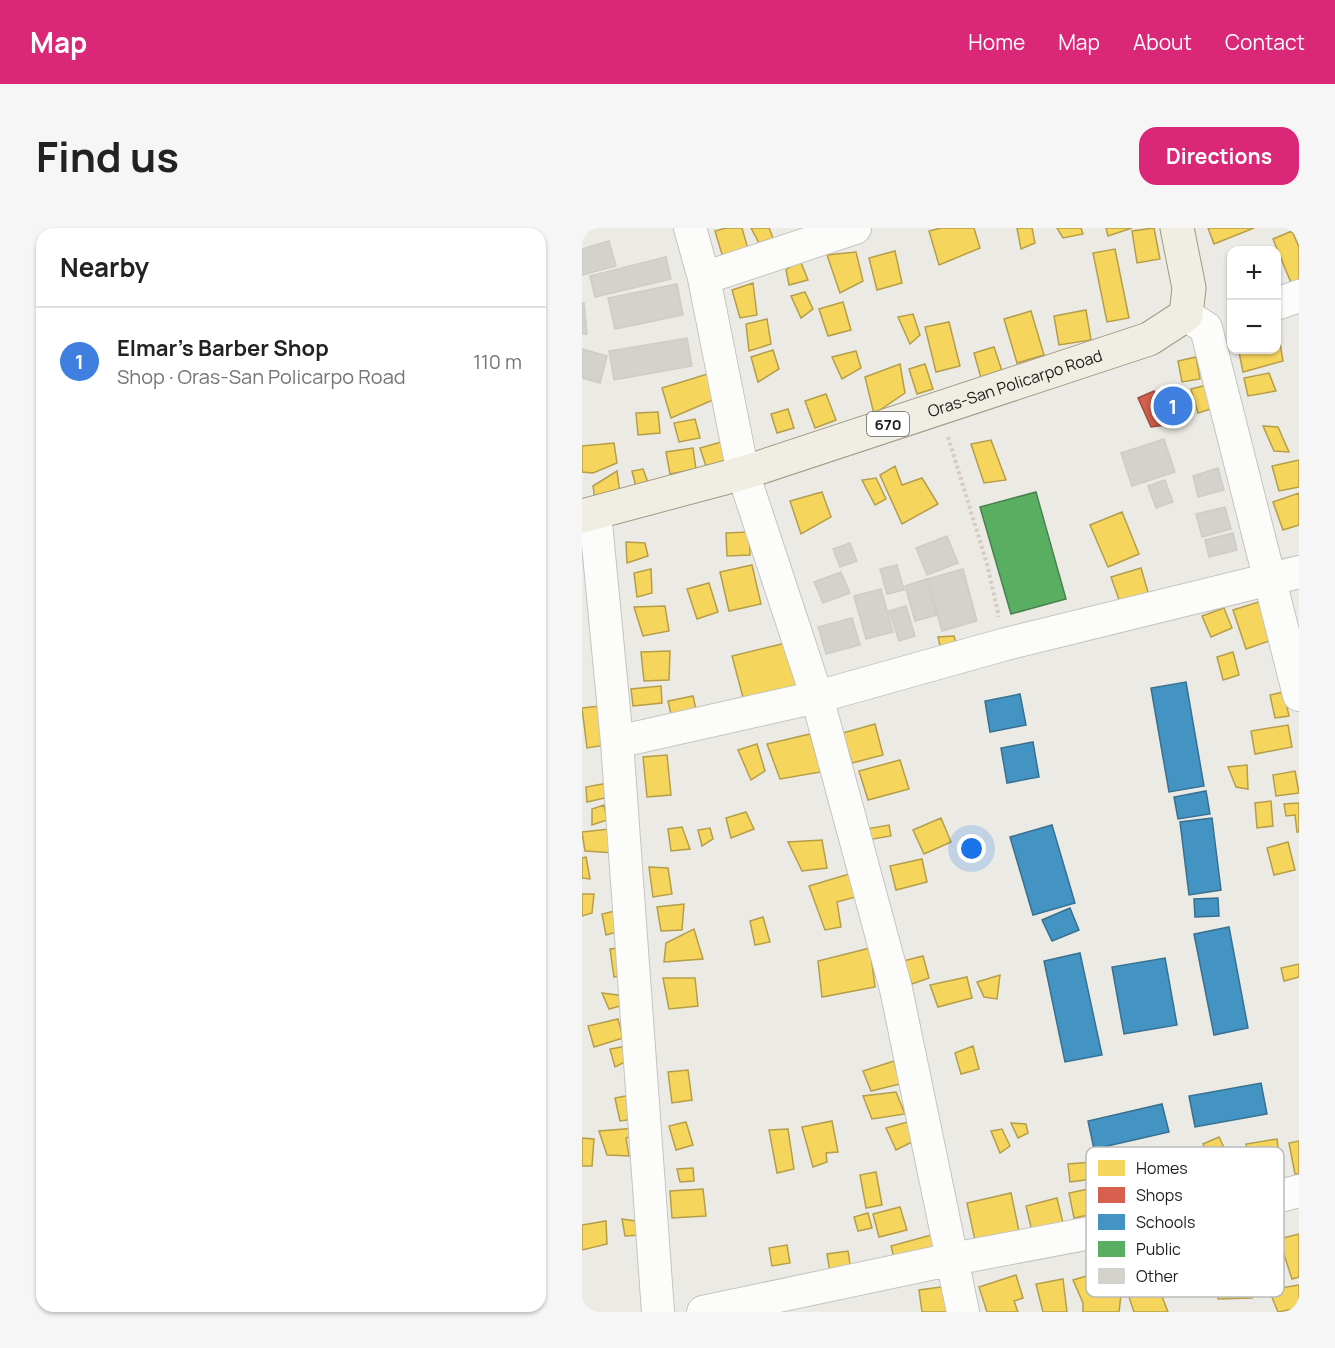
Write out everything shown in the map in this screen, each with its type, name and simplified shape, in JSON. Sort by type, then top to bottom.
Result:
[{"type":"main road","points":[[1177,228],[1189,288],[1208,320]]},
{"type":"main road","name":"Oras-San Policarpo Road","points":[[589,515],[743,473],[1208,320]]},
{"type":"street","points":[[690,228],[704,278],[743,473],[817,697],[896,989],[963,1312]]},
{"type":"street","points":[[704,278],[855,228]]},
{"type":"street","points":[[1281,302],[1299,296]]},
{"type":"street","points":[[1208,320],[1285,575],[1299,695]]},
{"type":"street","points":[[589,515],[617,742],[658,1312]]},
{"type":"street","points":[[617,742],[817,697],[1006,644],[1285,575]]},
{"type":"street","points":[[1284,1195],[1299,1191]]},
{"type":"street","points":[[703,1312],[953,1259],[1086,1234]]},
{"type":"path","points":[[939,407],[987,564],[1006,644]]},
{"type":"building: Homes","points":[[742,228],[748,249],[724,261],[715,231]]},
{"type":"building: Homes","points":[[751,228],[769,228],[773,238],[759,243]]},
{"type":"building: Homes","points":[[941,228],[974,228],[980,248],[939,265],[929,231]]},
{"type":"building: Homes","points":[[1017,228],[1032,228],[1035,243],[1021,249]]},
{"type":"building: Homes","points":[[1057,228],[1081,228],[1083,234],[1063,238]]},
{"type":"building: Homes","points":[[1106,228],[1132,228],[1108,236]]},
{"type":"building: Homes","points":[[1154,228],[1160,259],[1137,263],[1132,231]]},
{"type":"building: Homes","points":[[1208,228],[1254,228],[1214,244]]},
{"type":"building: Homes","points":[[1292,231],[1299,247],[1299,288],[1294,290],[1281,258],[1281,246],[1276,246],[1273,239]]},
{"type":"building: Homes","points":[[1115,249],[1129,318],[1107,322],[1093,253]]},
{"type":"building: Homes","points":[[895,251],[902,283],[877,290],[869,258]]},
{"type":"building: Homes","points":[[856,252],[863,281],[840,293],[827,255]]},
{"type":"building: Homes","points":[[800,260],[808,280],[789,285],[786,270]]},
{"type":"building: Homes","points":[[753,283],[757,315],[740,318],[732,290]]},
{"type":"building: Homes","points":[[805,292],[813,309],[801,318],[791,296]]},
{"type":"building: Homes","points":[[843,302],[851,330],[828,336],[819,309]]},
{"type":"building: Homes","points":[[1086,310],[1091,340],[1059,345],[1054,316]]},
{"type":"building: Homes","points":[[1031,311],[1044,355],[1017,363],[1004,319]]},
{"type":"building: Homes","points":[[913,314],[920,335],[910,344],[898,317]]},
{"type":"building: Homes","points":[[767,319],[771,344],[749,351],[746,324]]},
{"type":"building: Homes","points":[[949,322],[960,366],[936,372],[925,327]]},
{"type":"building: Homes","points":[[994,347],[1002,371],[981,378],[974,353]]},
{"type":"building: Homes","points":[[1281,349],[1283,361],[1243,372],[1239,354],[1281,354]]},
{"type":"building: Homes","points":[[773,350],[779,369],[758,382],[751,357]]},
{"type":"building: Homes","points":[[856,351],[861,368],[842,379],[832,357]]},
{"type":"building: Homes","points":[[1196,357],[1200,379],[1182,382],[1178,361]]},
{"type":"building: Homes","points":[[900,364],[905,393],[874,414],[865,377]]},
{"type":"building: Homes","points":[[925,364],[933,389],[917,394],[909,369]]},
{"type":"building: Homes","points":[[714,372],[713,400],[671,418],[662,388]]},
{"type":"building: Homes","points":[[1269,373],[1276,391],[1248,396],[1244,378]]},
{"type":"building: Homes","points":[[1207,385],[1214,408],[1198,413],[1191,389]]},
{"type":"building: Homes","points":[[826,394],[836,420],[815,428],[805,401]]},
{"type":"building: Homes","points":[[788,409],[794,428],[777,433],[771,414]]},
{"type":"building: Homes","points":[[658,412],[660,433],[638,435],[636,413]]},
{"type":"building: Homes","points":[[695,419],[700,438],[679,442],[674,423]]},
{"type":"building: Homes","points":[[1263,426],[1278,427],[1289,452],[1274,451]]},
{"type":"building: Homes","points":[[991,440],[1006,480],[984,483],[971,444]]},
{"type":"building: Homes","points":[[725,441],[731,460],[706,466],[700,448]]},
{"type":"building: Homes","points":[[614,443],[617,463],[593,473],[582,472],[582,446]]},
{"type":"building: Homes","points":[[693,448],[696,469],[670,474],[666,452]]},
{"type":"building: Homes","points":[[1299,460],[1299,487],[1279,491],[1272,466]]},
{"type":"building: Homes","points":[[895,466],[902,485],[922,478],[938,504],[902,524],[880,475]]},
{"type":"building: Homes","points":[[643,469],[650,488],[638,495],[632,471]]},
{"type":"building: Homes","points":[[617,471],[620,493],[596,506],[593,486]]},
{"type":"building: Homes","points":[[876,478],[886,499],[875,505],[862,480]]},
{"type":"building: Homes","points":[[822,492],[831,517],[801,534],[790,501]]},
{"type":"building: Homes","points":[[1299,493],[1299,525],[1283,530],[1273,502]]},
{"type":"building: Homes","points":[[1122,512],[1139,554],[1108,567],[1090,525]]},
{"type":"building: Homes","points":[[749,532],[750,555],[727,556],[726,533]]},
{"type":"building: Homes","points":[[626,542],[645,543],[648,556],[627,563]]},
{"type":"building: Homes","points":[[752,565],[761,604],[729,611],[720,572]]},
{"type":"building: Homes","points":[[1141,568],[1150,599],[1122,608],[1111,577]]},
{"type":"building: Homes","points":[[651,569],[652,593],[637,597],[634,573]]},
{"type":"building: Homes","points":[[709,583],[718,612],[697,619],[687,589]]},
{"type":"building: Homes","points":[[1262,601],[1275,639],[1246,649],[1233,610]]},
{"type":"building: Homes","points":[[665,606],[669,631],[643,636],[634,607]]},
{"type":"building: Homes","points":[[1224,608],[1232,628],[1211,637],[1202,616]]},
{"type":"building: Homes","points":[[954,636],[958,650],[942,654],[938,637]]},
{"type":"building: Homes","points":[[786,643],[799,692],[745,705],[732,656]]},
{"type":"building: Homes","points":[[670,651],[669,680],[644,681],[641,652]]},
{"type":"building: Homes","points":[[1233,652],[1239,675],[1223,680],[1217,657]]},
{"type":"building: Homes","points":[[661,686],[662,703],[633,706],[631,689]]},
{"type":"building: Homes","points":[[1284,692],[1289,716],[1275,718],[1270,695]]},
{"type":"building: Homes","points":[[693,696],[698,718],[673,723],[668,701]]},
{"type":"building: Homes","points":[[600,706],[606,745],[587,748],[582,708]]},
{"type":"building: Homes","points":[[875,724],[883,755],[852,763],[843,733]]},
{"type":"building: Homes","points":[[1288,725],[1292,747],[1255,754],[1251,731]]},
{"type":"building: Homes","points":[[810,734],[821,772],[780,779],[767,744]]},
{"type":"building: Homes","points":[[757,744],[765,771],[751,780],[738,750]]},
{"type":"building: Homes","points":[[667,755],[671,795],[647,797],[643,757]]},
{"type":"building: Homes","points":[[900,760],[909,789],[868,800],[859,771]]},
{"type":"building: Homes","points":[[1247,765],[1248,789],[1236,787],[1228,767]]},
{"type":"building: Homes","points":[[1295,771],[1299,793],[1276,796],[1273,775]]},
{"type":"building: Homes","points":[[608,783],[609,797],[587,802],[586,787]]},
{"type":"building: Homes","points":[[1271,801],[1273,826],[1257,828],[1255,803]]},
{"type":"building: Homes","points":[[1299,803],[1299,832],[1297,832],[1295,815],[1286,816],[1284,804]]},
{"type":"building: Homes","points":[[604,805],[607,820],[592,825],[592,809]]},
{"type":"building: Homes","points":[[746,812],[754,829],[731,838],[726,818]]},
{"type":"building: Homes","points":[[941,818],[951,842],[924,854],[913,830]]},
{"type":"building: Homes","points":[[889,825],[891,836],[867,840],[866,829]]},
{"type":"building: Homes","points":[[682,827],[690,849],[671,851],[668,829]]},
{"type":"building: Homes","points":[[618,828],[615,853],[585,851],[582,832]]},
{"type":"building: Homes","points":[[710,828],[713,839],[702,846],[698,830]]},
{"type":"building: Homes","points":[[822,840],[827,868],[802,871],[788,842]]},
{"type":"building: Homes","points":[[1288,842],[1295,870],[1274,875],[1267,848]]},
{"type":"building: Homes","points":[[586,857],[590,879],[582,878],[582,858]]},
{"type":"building: Homes","points":[[922,859],[927,882],[896,890],[890,866]]},
{"type":"building: Homes","points":[[649,867],[668,868],[672,894],[653,897]]},
{"type":"building: Homes","points":[[856,872],[859,896],[837,902],[841,927],[825,930],[809,886]]},
{"type":"building: Homes","points":[[582,894],[594,894],[592,913],[582,916]]},
{"type":"building: Homes","points":[[684,904],[682,930],[661,931],[657,907]]},
{"type":"building: Homes","points":[[627,908],[623,930],[606,935],[602,914]]},
{"type":"building: Homes","points":[[763,917],[770,942],[755,945],[750,921]]},
{"type":"building: Homes","points":[[694,929],[703,959],[664,962],[666,943]]},
{"type":"building: Homes","points":[[629,947],[630,973],[614,977],[610,949]]},
{"type":"building: Homes","points":[[870,948],[875,987],[822,997],[818,961]]},
{"type":"building: Homes","points":[[923,956],[929,978],[912,984],[903,961]]},
{"type":"building: Homes","points":[[1299,964],[1299,977],[1284,981],[1281,968]]},
{"type":"building: Homes","points":[[1000,975],[997,999],[984,997],[977,982]]},
{"type":"building: Homes","points":[[967,977],[972,998],[938,1007],[930,985]]},
{"type":"building: Homes","points":[[663,978],[695,978],[698,1006],[669,1009]]},
{"type":"building: Homes","points":[[602,993],[625,996],[624,1005],[609,1009]]},
{"type":"building: Homes","points":[[618,1019],[623,1038],[594,1047],[588,1026]]},
{"type":"building: Homes","points":[[627,1046],[627,1061],[615,1067],[610,1049]]},
{"type":"building: Homes","points":[[973,1046],[979,1069],[961,1074],[955,1053]]},
{"type":"building: Homes","points":[[894,1061],[900,1084],[871,1091],[863,1071]]},
{"type":"building: Homes","points":[[688,1070],[692,1100],[672,1103],[668,1072]]},
{"type":"building: Homes","points":[[896,1092],[905,1114],[872,1119],[863,1096]]},
{"type":"building: Homes","points":[[636,1094],[634,1119],[620,1121],[615,1098]]},
{"type":"building: Homes","points":[[832,1121],[838,1152],[826,1153],[827,1162],[813,1167],[802,1127]]},
{"type":"building: Homes","points":[[911,1121],[914,1141],[896,1150],[886,1128]]},
{"type":"building: Homes","points":[[686,1122],[693,1145],[676,1150],[669,1126]]},
{"type":"building: Homes","points":[[1011,1123],[1026,1124],[1028,1133],[1018,1138]]},
{"type":"building: Homes","points":[[636,1128],[637,1135],[626,1138],[629,1156],[607,1155],[599,1131]]},
{"type":"building: Homes","points":[[788,1129],[794,1169],[777,1173],[769,1130]]},
{"type":"building: Homes","points":[[1002,1129],[1010,1146],[1000,1153],[991,1131]]},
{"type":"building: Homes","points":[[1219,1137],[1224,1147],[1204,1147],[1203,1144]]},
{"type":"building: Homes","points":[[582,1138],[594,1139],[592,1166],[582,1166]]},
{"type":"building: Homes","points":[[1277,1139],[1278,1147],[1246,1147],[1246,1144]]},
{"type":"building: Homes","points":[[1299,1141],[1299,1174],[1295,1174],[1289,1143]]},
{"type":"building: Homes","points":[[1086,1162],[1086,1180],[1070,1182],[1068,1164]]},
{"type":"building: Homes","points":[[693,1168],[694,1181],[680,1182],[677,1169]]},
{"type":"building: Homes","points":[[876,1172],[882,1205],[866,1208],[860,1175]]},
{"type":"building: Homes","points":[[703,1189],[706,1216],[672,1218],[670,1191]]},
{"type":"building: Homes","points":[[1086,1189],[1086,1216],[1074,1218],[1069,1193]]},
{"type":"building: Homes","points":[[1011,1193],[1020,1236],[976,1245],[967,1203]]},
{"type":"building: Homes","points":[[1057,1198],[1063,1223],[1032,1231],[1026,1206]]},
{"type":"building: Homes","points":[[900,1207],[907,1230],[879,1237],[873,1214]]},
{"type":"building: Homes","points":[[868,1213],[872,1228],[858,1231],[854,1217]]},
{"type":"building: Homes","points":[[622,1219],[642,1222],[641,1235],[625,1236]]},
{"type":"building: Homes","points":[[606,1221],[607,1244],[582,1250],[582,1225]]},
{"type":"building: Homes","points":[[935,1234],[941,1258],[897,1270],[891,1246]]},
{"type":"building: Homes","points":[[1299,1234],[1299,1277],[1292,1279],[1284,1254],[1284,1238]]},
{"type":"building: Homes","points":[[787,1245],[790,1263],[772,1266],[769,1248]]},
{"type":"building: Homes","points":[[848,1251],[851,1270],[830,1273],[827,1254]]},
{"type":"building: Homes","points":[[1016,1275],[1023,1298],[1014,1301],[1018,1312],[987,1312],[979,1287]]},
{"type":"building: Homes","points":[[1086,1276],[1086,1297],[1121,1297],[1119,1312],[1083,1312],[1083,1303],[1073,1280]]},
{"type":"building: Homes","points":[[1063,1279],[1067,1312],[1043,1312],[1036,1284]]},
{"type":"building: Homes","points":[[1299,1285],[1299,1308],[1278,1312],[1272,1297],[1284,1297],[1284,1288]]},
{"type":"building: Homes","points":[[948,1286],[952,1312],[922,1312],[919,1290]]},
{"type":"building: Homes","points":[[1129,1297],[1162,1297],[1168,1312],[1134,1312]]},
{"type":"building: Homes","points":[[1218,1297],[1252,1298],[1218,1299]]},
{"type":"building: Shops","points":[[1154,391],[1166,425],[1151,427],[1138,398]]},
{"type":"building: Shops","points":[[1175,391],[1184,419],[1172,425],[1162,393]]},
{"type":"building: Schools","points":[[1186,682],[1204,786],[1169,792],[1151,688]]},
{"type":"building: Schools","points":[[1020,694],[1026,725],[990,732],[985,701]]},
{"type":"building: Schools","points":[[1033,742],[1039,777],[1007,783],[1001,748]]},
{"type":"building: Schools","points":[[1206,791],[1210,814],[1178,819],[1174,797]]},
{"type":"building: Schools","points":[[1212,818],[1221,890],[1189,895],[1180,822]]},
{"type":"building: Schools","points":[[1052,825],[1075,903],[1033,915],[1010,837]]},
{"type":"building: Schools","points":[[1218,898],[1219,916],[1195,917],[1194,899]]},
{"type":"building: Schools","points":[[1070,908],[1079,930],[1052,941],[1042,920]]},
{"type":"building: Schools","points":[[1229,927],[1248,1028],[1214,1035],[1194,934]]},
{"type":"building: Schools","points":[[1080,953],[1102,1055],[1065,1062],[1044,961]]},
{"type":"building: Schools","points":[[1165,958],[1177,1025],[1124,1034],[1112,967]]},
{"type":"building: Schools","points":[[1261,1083],[1267,1114],[1195,1127],[1189,1096]]},
{"type":"building: Schools","points":[[1162,1104],[1169,1132],[1103,1147],[1094,1147],[1088,1121]]},
{"type":"building: Public","points":[[1036,492],[1066,599],[1011,614],[980,507]]},
{"type":"building: Other","points":[[609,241],[616,266],[582,275],[582,249]]},
{"type":"building: Other","points":[[666,257],[671,279],[595,297],[590,276]]},
{"type":"building: Other","points":[[677,284],[683,315],[615,329],[608,298]]},
{"type":"building: Other","points":[[582,303],[584,303],[587,334],[582,334]]},
{"type":"building: Other","points":[[687,338],[692,366],[614,380],[609,351]]},
{"type":"building: Other","points":[[582,349],[607,356],[600,383],[582,378]]},
{"type":"building: Other","points":[[1164,439],[1175,472],[1132,486],[1121,453]]},
{"type":"building: Other","points":[[1218,468],[1224,490],[1198,497],[1193,476]]},
{"type":"building: Other","points":[[1165,480],[1173,502],[1156,508],[1148,486]]},
{"type":"building: Other","points":[[1225,507],[1231,529],[1202,537],[1196,514]]},
{"type":"building: Other","points":[[1233,533],[1237,550],[1209,557],[1205,540]]},
{"type":"building: Other","points":[[947,536],[958,563],[927,575],[916,548]]},
{"type":"building: Other","points":[[850,543],[857,561],[840,567],[833,549]]},
{"type":"building: Other","points":[[897,565],[904,590],[887,594],[880,569]]},
{"type":"building: Other","points":[[963,569],[977,621],[942,631],[927,579]]},
{"type":"building: Other","points":[[841,572],[850,593],[823,603],[814,582]]},
{"type":"building: Other","points":[[927,579],[937,615],[915,621],[905,586]]},
{"type":"building: Other","points":[[881,589],[893,632],[866,639],[854,596]]},
{"type":"building: Other","points":[[906,606],[915,636],[899,641],[889,611]]},
{"type":"building: Other","points":[[852,618],[860,645],[826,654],[818,627]]},
{"type":"place","name":"Elmar's Barber Shop","points":[[1173,406]]}]
